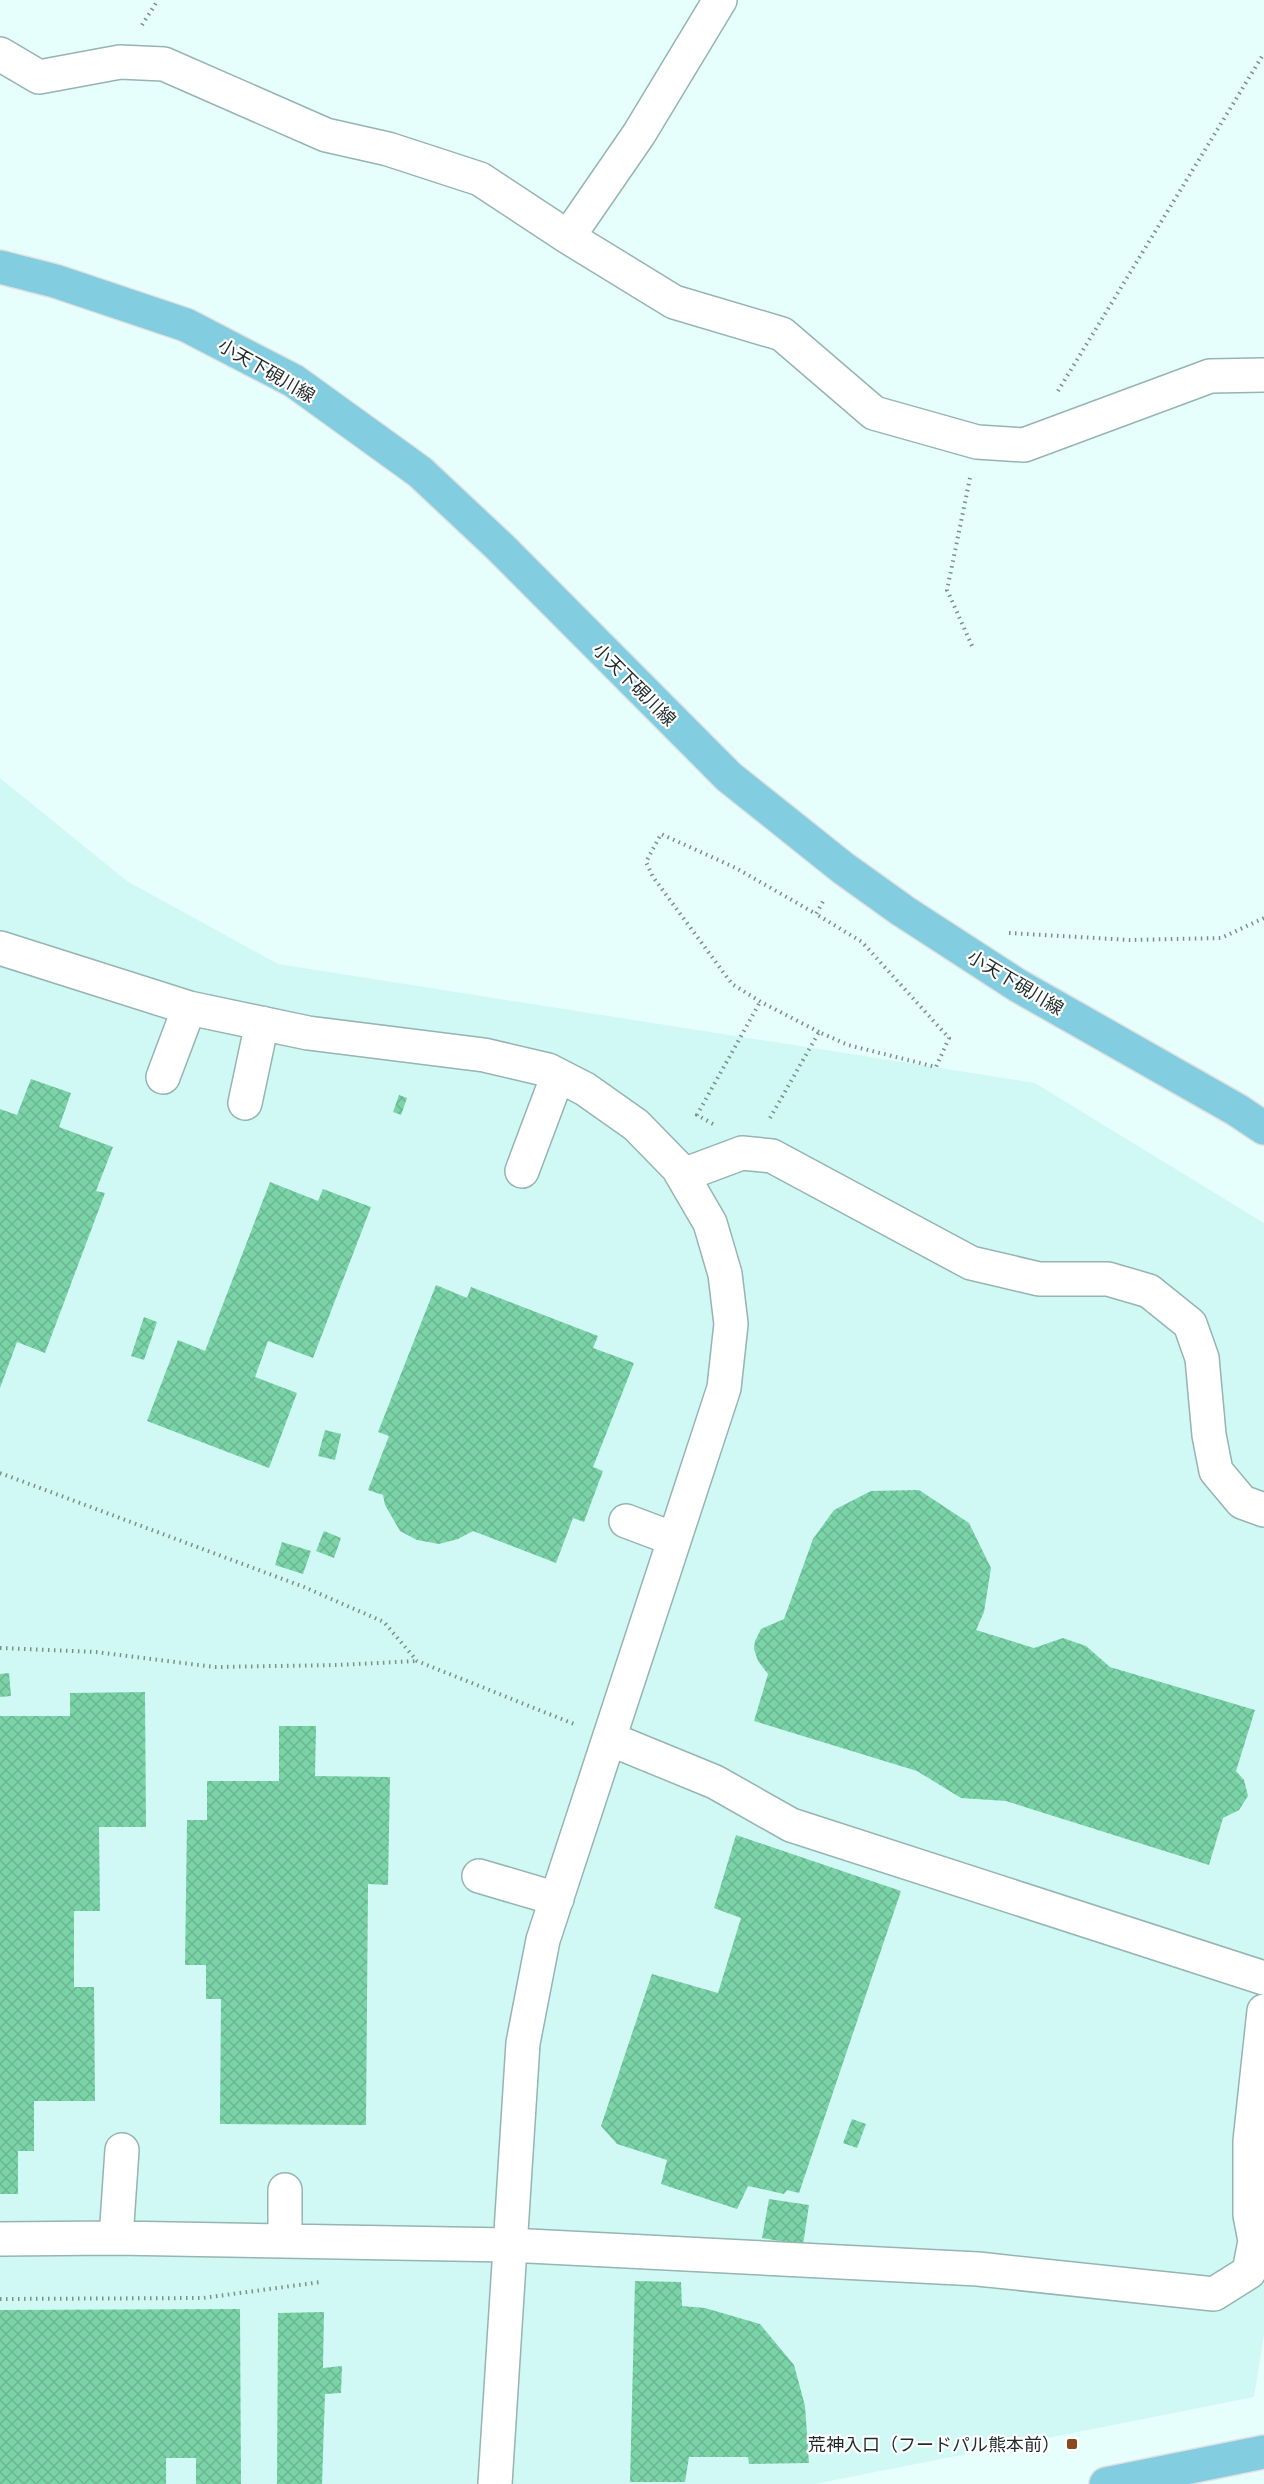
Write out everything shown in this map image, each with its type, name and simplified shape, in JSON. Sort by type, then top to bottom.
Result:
[{"type":"main road","name":"小天下硯川線","points":[[0,267],[55,281],[186,325],[294,381],[420,472],[500,547],[729,777],[843,868],[1017,985],[1237,1110],[1264,1128]]},
{"type":"main road","points":[[1106,2484],[1264,2452]]},
{"type":"street","points":[[568,237],[639,134],[720,0]]},
{"type":"street","points":[[0,54],[39,77],[120,62],[164,64],[326,135],[388,149],[480,179],[568,237],[674,302],[782,334],[874,413],[977,442],[1024,446],[1210,376],[1264,375]]},
{"type":"street","points":[[0,948],[189,1008],[308,1033],[484,1054],[548,1070],[585,1089],[636,1125],[678,1168],[710,1223],[725,1274],[731,1324],[724,1388],[543,1940],[523,2043],[495,2484]]},
{"type":"street","points":[[163,1077],[189,1008]]},
{"type":"street","points":[[245,1103],[262,1023]]},
{"type":"street","points":[[522,1171],[558,1075]]},
{"type":"street","points":[[682,1175],[742,1153],[772,1156],[971,1263],[1039,1279],[1108,1279],[1149,1291],[1190,1324],[1202,1358],[1209,1435],[1216,1471],[1242,1502],[1264,1510]]},
{"type":"street","points":[[626,1521],[674,1539]]},
{"type":"street","points":[[610,1739],[715,1782],[791,1825],[1264,1978]]},
{"type":"street","points":[[479,1876],[557,1899]]},
{"type":"street","points":[[0,2238],[116,2238],[509,2246],[978,2269],[1214,2294],[1249,2272],[1255,2241],[1250,2215],[1250,2141],[1264,2011]]},
{"type":"street","points":[[116,2238],[122,2150]]},
{"type":"street","points":[[285,2190],[285,2241]]},
{"type":"path","points":[[1055,395],[1264,53]]},
{"type":"path","points":[[973,648],[947,590],[977,442]]},
{"type":"path","points":[[661,834],[736,868],[862,942],[949,1038],[936,1066],[848,1045],[760,1002],[732,984],[653,877],[646,862],[661,834]]},
{"type":"path","points":[[816,914],[843,868]]},
{"type":"path","points":[[952,942],[1007,933],[1130,940],[1221,938],[1264,918]]},
{"type":"path","points":[[716,1125],[697,1115],[760,1002]]},
{"type":"path","points":[[765,1126],[819,1032]]},
{"type":"path","points":[[0,1473],[304,1587],[384,1622],[417,1661]]},
{"type":"path","points":[[0,1648],[96,1652],[215,1667],[417,1661],[610,1739]]},
{"type":"path","points":[[0,2299],[203,2298],[327,2281]]},
{"type":"shaded area","points":[[0,778],[127,881],[278,964],[1035,1083],[1264,1223],[1264,2335],[1254,2397],[815,2484],[0,2484]]},
{"type":"building","points":[[31,1079],[71,1093],[59,1127],[113,1147],[96,1191],[105,1193],[45,1353],[17,1342],[0,1388],[0,1109],[17,1115]]},
{"type":"building","points":[[399,1095],[407,1098],[401,1115],[393,1112]]},
{"type":"building","points":[[270,1182],[318,1201],[323,1189],[371,1207],[313,1358],[268,1341],[255,1377],[297,1393],[269,1468],[147,1421],[178,1340],[205,1351]]},
{"type":"building","points":[[436,1285],[467,1298],[471,1287],[598,1336],[593,1348],[634,1363],[593,1467],[603,1471],[584,1522],[573,1518],[556,1563],[473,1531],[458,1539],[439,1544],[417,1540],[400,1531],[385,1505],[383,1495],[368,1490],[389,1436],[378,1432]]},
{"type":"building","points":[[144,1317],[157,1322],[144,1360],[131,1356]]},
{"type":"building","points":[[325,1430],[341,1434],[335,1460],[318,1456]]},
{"type":"building","points":[[919,1490],[969,1523],[991,1568],[984,1612],[976,1630],[1034,1648],[1063,1638],[1086,1646],[1110,1667],[1255,1710],[1236,1771],[1244,1780],[1248,1796],[1239,1810],[1223,1818],[1209,1865],[1006,1801],[961,1798],[917,1771],[754,1721],[768,1674],[758,1661],[754,1649],[755,1641],[761,1629],[784,1619],[813,1539],[834,1510],[871,1491]]},
{"type":"building","points":[[324,1531],[341,1538],[334,1558],[316,1551]]},
{"type":"building","points":[[282,1542],[311,1551],[303,1574],[275,1565]]},
{"type":"building","points":[[9,1673],[11,1696],[0,1697],[0,1674]]},
{"type":"building","points":[[145,1692],[146,1827],[99,1827],[100,1911],[74,1911],[74,1987],[94,1987],[95,2101],[34,2101],[34,2151],[18,2151],[18,2194],[0,2194],[0,1716],[70,1716],[70,1693]]},
{"type":"building","points":[[279,1726],[316,1726],[315,1776],[390,1777],[388,1885],[368,1884],[366,2125],[220,2124],[221,1999],[206,1999],[206,1965],[185,1965],[187,1820],[207,1820],[207,1781],[279,1781]]},
{"type":"building","points":[[736,1835],[901,1891],[799,2193],[787,2190],[784,2194],[748,2186],[737,2209],[661,2184],[667,2160],[617,2144],[601,2126],[652,1974],[718,1993],[741,1918],[714,1908]]},
{"type":"building","points":[[852,2119],[866,2124],[857,2148],[843,2143]]},
{"type":"building","points":[[769,2199],[809,2205],[803,2245],[762,2238]]},
{"type":"building","points":[[635,2281],[681,2282],[682,2306],[705,2308],[760,2324],[794,2365],[805,2406],[809,2463],[749,2464],[748,2457],[689,2457],[685,2482],[630,2482]]},
{"type":"building","points":[[240,2309],[241,2484],[196,2484],[196,2458],[166,2458],[166,2484],[0,2484],[0,2310]]},
{"type":"building","points":[[324,2312],[323,2368],[342,2366],[341,2393],[325,2394],[322,2484],[277,2484],[278,2313]]},
{"type":"place","name":"荒神入口（フードパル熊本前）","points":[[1072,2444]]}]
